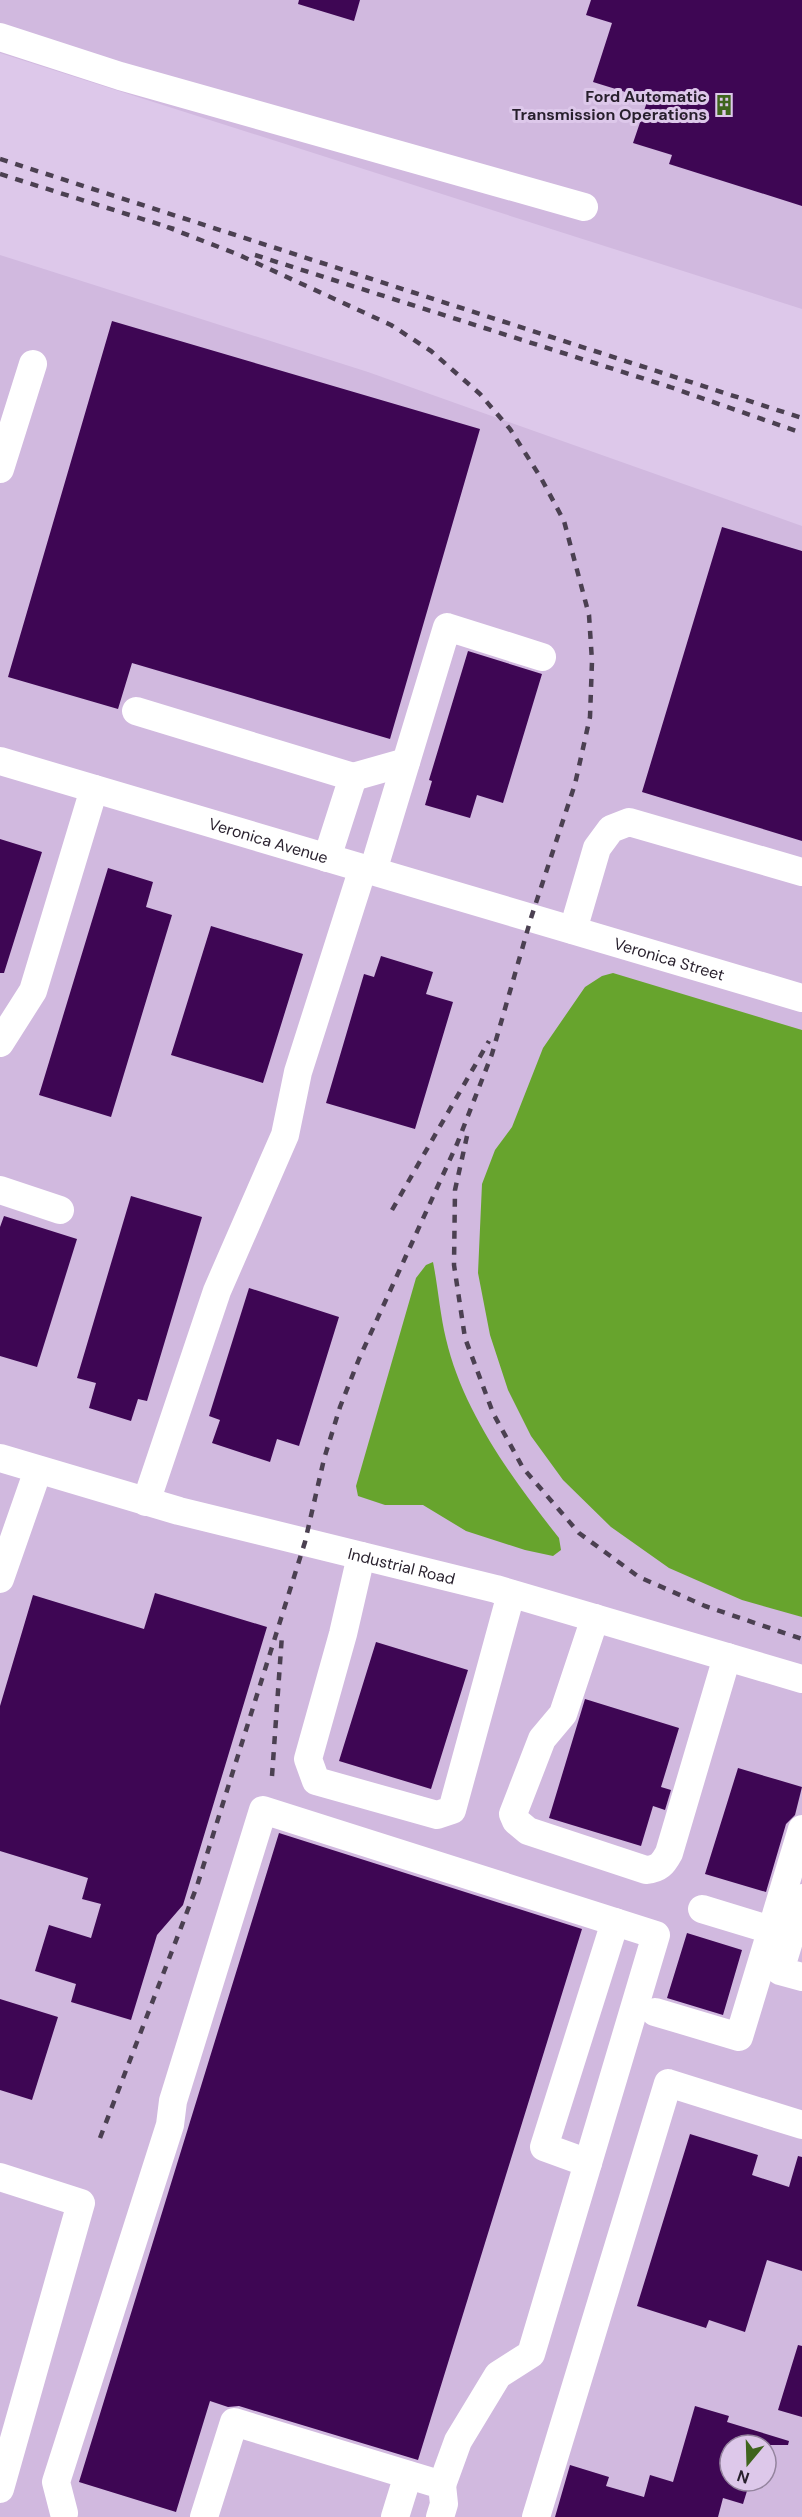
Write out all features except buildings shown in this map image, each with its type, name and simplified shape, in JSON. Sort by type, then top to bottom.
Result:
[{"type":"street","points":[[0,37],[120,76],[584,207]]},
{"type":"street","points":[[0,469],[33,364]]},
{"type":"street","points":[[146,1502],[217,1291],[285,1135],[298,1072],[406,762],[447,627],[542,657]]},
{"type":"street","points":[[136,711],[353,777],[406,762]]},
{"type":"street","name":"Veronica Avenue","points":[[0,761],[537,920]]},
{"type":"street","points":[[327,858],[353,777]]},
{"type":"street","points":[[0,1043],[33,991],[94,789]]},
{"type":"street","points":[[573,930],[597,848],[611,829],[629,822],[802,872]]},
{"type":"street","name":"Veronica Street","points":[[537,920],[802,998]]},
{"type":"street","points":[[0,1190],[60,1210]]},
{"type":"street","name":"Industrial Road","points":[[0,1458],[146,1502],[511,1594],[802,1679]]},
{"type":"street","points":[[0,1579],[38,1470]]},
{"type":"street","points":[[361,1556],[343,1634],[308,1759],[316,1781],[437,1815],[452,1810],[511,1594]]},
{"type":"street","points":[[596,1618],[562,1714],[542,1738],[513,1814],[516,1821],[528,1832],[646,1870],[656,1869],[663,1864],[669,1853],[727,1657]]},
{"type":"street","points":[[68,2516],[56,2482],[170,2125],[172,2101],[263,1810],[656,1935],[531,2354],[498,2375],[458,2441],[442,2485],[444,2504],[440,2517]]},
{"type":"street","points":[[655,2012],[739,2037],[802,1829]]},
{"type":"street","points":[[802,1898],[780,1971],[802,1977]]},
{"type":"street","points":[[702,1909],[771,1930]]},
{"type":"street","points":[[588,2163],[543,2147],[615,1922]]},
{"type":"street","points":[[536,2517],[668,2083],[802,2125]]},
{"type":"street","points":[[0,2177],[81,2203],[0,2489]]},
{"type":"street","points":[[204,2517],[234,2422],[442,2485]]},
{"type":"street","points":[[395,2517],[408,2475]]},
{"type":"shaded area","points":[[0,0],[802,0],[802,309],[0,53]]},
{"type":"shaded area","points":[[0,255],[368,372],[802,526],[802,2517],[0,2517]]},
{"type":"green space","points":[[613,973],[802,1030],[802,1617],[742,1600],[669,1568],[611,1527],[563,1480],[531,1436],[508,1390],[490,1335],[478,1273],[482,1184],[495,1150],[512,1127],[543,1048],[585,987],[602,976]]},
{"type":"green space","points":[[433,1262],[446,1339],[464,1393],[508,1469],[559,1538],[561,1550],[553,1556],[525,1550],[466,1531],[423,1505],[385,1505],[358,1496],[356,1486],[416,1278],[426,1265]]},
{"type":"railway","points":[[0,159],[802,418]]},
{"type":"railway","points":[[0,174],[174,229]]},
{"type":"railway","points":[[100,2138],[197,1886],[305,1542],[324,1459],[340,1407],[359,1359],[457,1144],[492,1054],[531,918],[575,784],[590,717],[592,661],[589,615],[564,521],[541,478],[510,429],[480,394],[431,351],[391,325],[237,254],[167,227]]},
{"type":"railway","points":[[255,255],[670,387],[802,433]]},
{"type":"railway","points":[[392,1210],[489,1041]]},
{"type":"railway","points":[[467,1136],[455,1190],[454,1265],[465,1338],[493,1413],[523,1468],[579,1533],[639,1577],[705,1606],[802,1639]]},
{"type":"railway","points":[[272,1776],[282,1635]]},
{"type":"place","name":"Ford Automatic Transmission Operations","points":[[724,105]]}]
